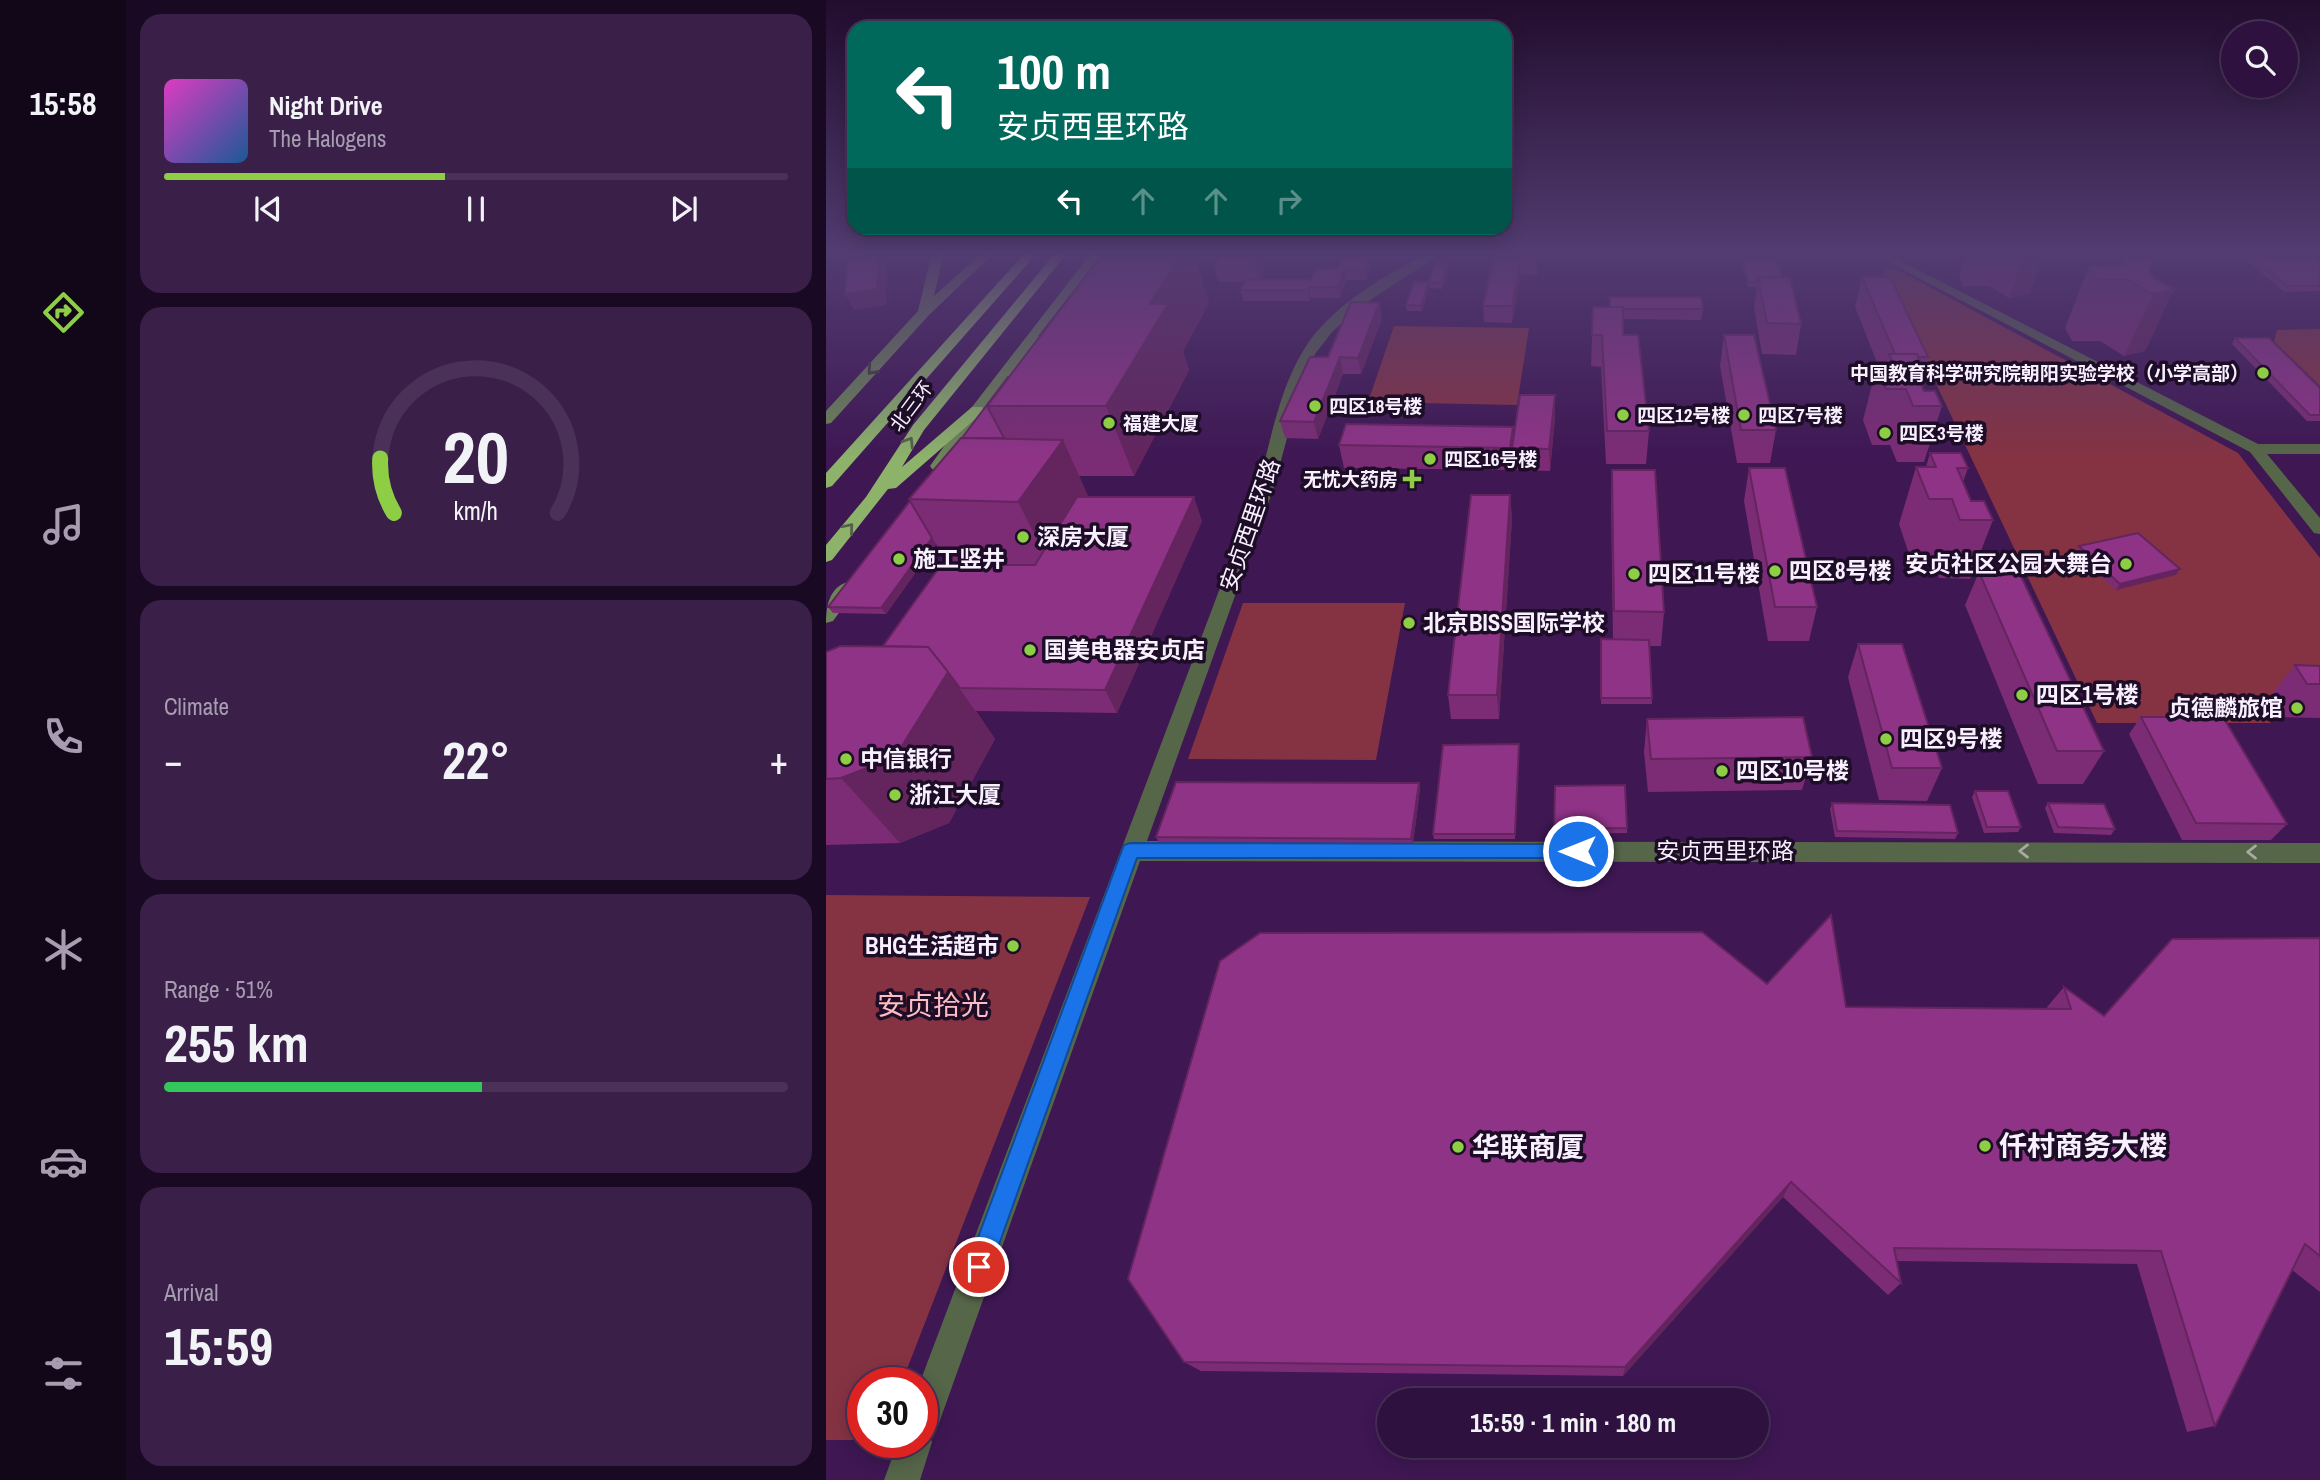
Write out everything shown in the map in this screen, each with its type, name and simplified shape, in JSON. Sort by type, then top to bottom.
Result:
[{"type":"highway","name":"北三环","points":[[826,483],[970,321]]},
{"type":"highway","name":"北三环","points":[[826,556],[873,500],[918,428],[1005,321]]},
{"type":"highway","points":[[873,500],[977,410]]},
{"type":"street","points":[[826,420],[916,321]]},
{"type":"street","points":[[924,484],[1044,321]]},
{"type":"street","name":"安贞西里环路","points":[[938,1379],[1130,850],[1265,490],[1297,381],[1315,342],[1338,321]]},
{"type":"street","points":[[2008,321],[2255,449],[2320,529]]},
{"type":"street","points":[[2255,449],[2320,449]]},
{"type":"street","points":[[826,617],[859,573]]},
{"type":"street","name":"安贞西里环路","points":[[1130,850],[2320,853]]},
{"type":"street","points":[[902,1480],[910,1458]]},
{"type":"green space","points":[[1906,321],[1993,321],[2238,453],[2320,558],[2320,696],[2253,695],[2271,723],[2097,723]]},
{"type":"green space","points":[[1394,326],[1529,328],[1517,405],[1368,402]]},
{"type":"green space","points":[[2320,329],[2320,386],[2274,341],[2277,330]]},
{"type":"green space","points":[[1243,603],[1405,603],[1376,760],[1188,759]]},
{"type":"green space","name":"安贞拾光","points":[[826,895],[1090,897],[908,1367],[847,1367],[847,1440],[826,1440]]},
{"type":"building","points":[[1052,321],[1158,321],[1106,406],[987,406]]},
{"type":"building","points":[[1343,321],[1372,321],[1358,358],[1340,357],[1314,422],[1280,421],[1310,357],[1328,357]]},
{"type":"building","points":[[1592,321],[1623,321],[1623,335],[1638,335],[1649,431],[1607,431],[1602,335],[1592,335]]},
{"type":"building","points":[[1800,321],[1801,324],[1767,323]]},
{"type":"building","points":[[1881,321],[1911,321],[1928,357],[1895,354]]},
{"type":"building","points":[[1724,335],[1754,335],[1776,430],[1741,430]]},
{"type":"building","points":[[2235,338],[2269,338],[2320,388],[2320,415],[2310,415]]},
{"type":"building","points":[[1889,354],[1917,354],[1922,366],[1913,366],[1924,391],[1935,391],[1942,406],[1913,406],[1906,389],[1886,389],[1877,365],[1894,365]]},
{"type":"building","points":[[1008,377],[987,406],[1004,438],[962,438]]},
{"type":"building","points":[[1520,395],[1555,395],[1549,449],[1512,448]]},
{"type":"building","points":[[1346,424],[1513,427],[1510,448],[1339,445]]},
{"type":"building","points":[[961,438],[1063,440],[1018,502],[909,499]]},
{"type":"building","points":[[1930,453],[1961,453],[1968,468],[1957,468],[1971,501],[1984,501],[1993,520],[1960,520],[1952,499],[1929,499],[1916,467],[1936,467]]},
{"type":"building","points":[[1749,468],[1785,468],[1817,607],[1775,607]]},
{"type":"building","name":"四区11号楼","points":[[1612,470],[1655,470],[1664,612],[1614,611]]},
{"type":"building","points":[[1471,495],[1510,495],[1497,695],[1448,695]]},
{"type":"building","name":"国美电器安贞店","points":[[1077,497],[1194,497],[1105,690],[960,688],[928,647],[883,646],[941,565],[1035,565]]},
{"type":"building","name":"施工竖井","points":[[910,501],[932,538],[881,608],[828,607]]},
{"type":"building","name":"安贞社区公园大舞台","points":[[2138,533],[2180,569],[2120,584],[2079,546]]},
{"type":"building","points":[[1979,572],[2019,572],[2104,751],[2057,751]]},
{"type":"building","points":[[1601,639],[1649,640],[1652,698],[1601,698]]},
{"type":"building","points":[[1858,644],[1902,644],[1942,768],[1892,768]]},
{"type":"building","points":[[840,646],[928,647],[948,672],[895,757],[841,778],[826,779],[826,652]]},
{"type":"building","points":[[2295,665],[2320,666],[2320,684],[2307,684]]},
{"type":"building","points":[[1803,717],[1812,757],[1651,759],[1647,719]]},
{"type":"building","points":[[2141,717],[2223,717],[2287,824],[2196,823]]},
{"type":"building","points":[[1519,744],[1515,834],[1433,834],[1443,745]]},
{"type":"building","points":[[1176,782],[1419,783],[1411,839],[1156,837]]},
{"type":"building","points":[[1625,785],[1627,828],[1554,829],[1555,786]]},
{"type":"building","points":[[1975,791],[2008,791],[2021,827],[1987,827]]},
{"type":"building","points":[[1832,803],[1950,805],[1958,833],[1837,831]]},
{"type":"building","points":[[2048,803],[2104,804],[2115,829],[2058,827]]},
{"type":"building","points":[[1831,915],[1846,1007],[2071,1009],[2064,987],[2104,1016],[2172,939],[2320,938],[2320,1256],[2305,1244],[2215,1426],[2161,1251],[1894,1248],[1901,1283],[1791,1182],[1625,1367],[1184,1362],[1128,1279],[1220,961],[1260,933],[1702,932],[1767,984]]},
{"type":"place","name":"中国教育科学研究院朝阳实验学校（小学高部）","points":[[2263,373]]},
{"type":"place","name":"四区18号楼","points":[[1315,406]]},
{"type":"place","name":"四区12号楼","points":[[1623,415]]},
{"type":"place","name":"四区7号楼","points":[[1744,415]]},
{"type":"place","name":"福建大厦","points":[[1109,423]]},
{"type":"place","name":"四区3号楼","points":[[1885,433]]},
{"type":"place","name":"四区16号楼","points":[[1430,459]]},
{"type":"place","name":"无忧大药房","points":[[1412,479]]},
{"type":"place","name":"深房大厦","points":[[1023,537]]},
{"type":"place","name":"施工竖井","points":[[899,559]]},
{"type":"place","name":"安贞社区公园大舞台","points":[[2126,564]]},
{"type":"place","name":"四区8号楼","points":[[1775,571]]},
{"type":"place","name":"四区11号楼","points":[[1634,574]]},
{"type":"place","name":"北京BISS国际学校","points":[[1409,623]]},
{"type":"place","name":"国美电器安贞店","points":[[1030,650]]},
{"type":"place","name":"四区1号楼","points":[[2022,695]]},
{"type":"place","name":"贞德麟旅馆","points":[[2297,708]]},
{"type":"place","name":"四区9号楼","points":[[1886,739]]},
{"type":"place","name":"中信银行","points":[[846,759]]},
{"type":"place","name":"四区10号楼","points":[[1722,771]]},
{"type":"place","name":"浙江大厦","points":[[895,795]]},
{"type":"place","name":"BHG生活超市","points":[[1013,946]]},
{"type":"place","name":"仟村商务大楼","points":[[1985,1146]]},
{"type":"place","name":"华联商厦","points":[[1458,1147]]},
{"type":"route","points":[[979,1267],[1130,850],[1578,851]]}]
